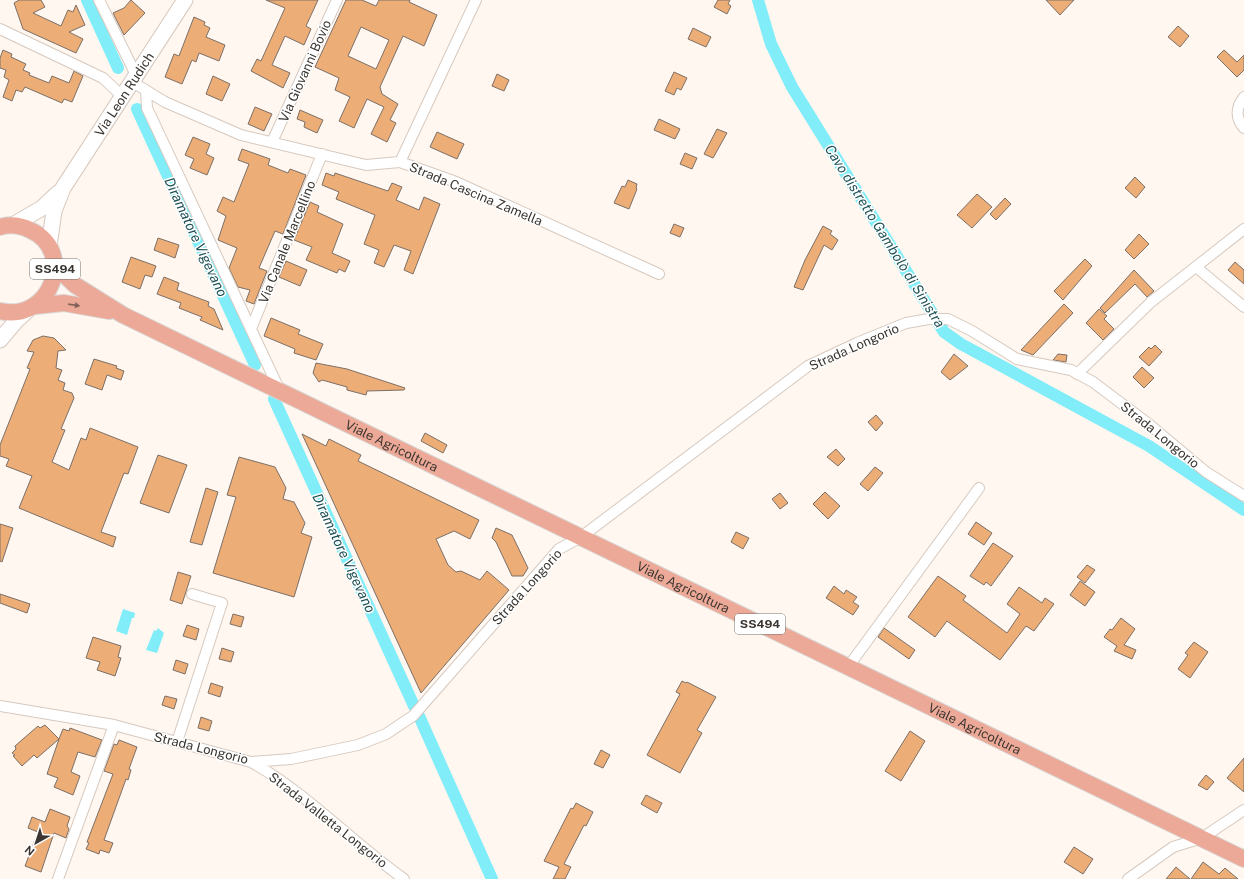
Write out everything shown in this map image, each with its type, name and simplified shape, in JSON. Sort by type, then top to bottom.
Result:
[{"type":"main road","name":"Via Leon Rudich","points":[[63,188],[185,0]]},
{"type":"main road","points":[[6,226],[42,208],[63,188]]},
{"type":"main road","points":[[49,246],[54,211],[63,188]]},
{"type":"main road","name":"Viale Agricoltura","points":[[6,226],[33,231],[49,246],[55,266],[54,278],[44,298],[32,307]]},
{"type":"main road","name":"Viale Agricoltura","points":[[55,266],[75,285],[123,315],[1244,858]]},
{"type":"main road","name":"Viale Agricoltura","points":[[0,311],[18,312],[32,307],[64,303],[123,315]]},
{"type":"main road","points":[[0,340],[12,325],[32,307]]},
{"type":"street","points":[[99,0],[134,78]]},
{"type":"street","name":"Via Giovanni Bovio","points":[[272,142],[337,0]]},
{"type":"street","points":[[400,162],[476,0]]},
{"type":"street","points":[[0,28],[104,78],[122,96]]},
{"type":"street","name":"Strada Cascina Zamella","points":[[134,78],[146,90],[165,102],[241,135],[366,165],[400,162],[456,182],[659,274]]},
{"type":"street","points":[[146,90],[147,108],[251,329],[278,390]]},
{"type":"street","points":[[1244,97],[1240,102],[1237,112],[1240,123],[1244,128]]},
{"type":"street","name":"Via Canale Marcellino","points":[[251,329],[322,154]]},
{"type":"street","points":[[1077,374],[1151,302],[1244,229]]},
{"type":"street","points":[[1196,267],[1244,307]]},
{"type":"street","name":"Strada Longorio","points":[[0,706],[114,726],[251,762],[292,759],[358,745],[386,734],[413,716],[559,549],[581,537],[808,366],[857,343],[906,323],[929,319],[948,319],[958,323],[1017,359],[1071,370],[1094,382],[1150,425],[1206,472],[1244,496]]},
{"type":"street","points":[[848,667],[979,488]]},
{"type":"street","points":[[176,742],[222,603],[192,594]]},
{"type":"street","points":[[58,879],[114,726]]},
{"type":"street","name":"Strada Valletta Longorio","points":[[251,762],[290,788],[374,858],[404,879]]},
{"type":"street","points":[[1128,879],[1173,847],[1202,838],[1244,810]]},
{"type":"water","points":[[123,609],[135,613],[127,635],[116,631]]},
{"type":"water","points":[[158,628],[164,633],[157,653],[146,650],[154,630],[156,631]]},
{"type":"building","points":[[19,0],[41,0],[45,7],[33,13],[61,26],[68,10],[73,12],[76,5],[85,25],[69,32],[83,39],[76,53],[23,29],[14,3]]},
{"type":"building","points":[[131,0],[145,13],[124,35],[113,13],[124,8]]},
{"type":"building","points":[[266,0],[318,0],[306,26],[311,29],[304,45],[285,36],[272,65],[290,73],[283,88],[251,71],[257,59],[261,61],[285,8]]},
{"type":"building","points":[[346,0],[362,0],[376,6],[379,0],[410,0],[409,2],[437,15],[424,46],[403,36],[380,87],[382,94],[398,104],[390,120],[396,123],[387,142],[371,134],[384,107],[367,99],[354,128],[339,121],[350,97],[335,90],[339,78],[315,67]],"holes":[[[361,27],[389,40],[376,69],[348,56]]]},
{"type":"building","points":[[718,0],[730,0],[728,4],[731,6],[727,14],[714,7]]},
{"type":"building","points":[[1046,0],[1074,0],[1060,15]]},
{"type":"building","points":[[194,17],[205,22],[204,25],[210,28],[206,37],[225,45],[219,61],[199,53],[196,62],[192,60],[182,84],[165,77],[174,54],[179,56]]},
{"type":"building","points":[[1178,26],[1189,36],[1180,47],[1168,37]]},
{"type":"building","points":[[693,28],[711,37],[706,47],[688,39]]},
{"type":"building","points":[[3,50],[12,54],[11,57],[26,64],[23,70],[30,73],[29,75],[49,83],[52,76],[69,83],[74,71],[83,76],[72,102],[64,99],[62,103],[25,87],[22,92],[16,90],[12,101],[3,97],[9,80],[4,77],[6,70],[0,68],[0,58]]},
{"type":"building","points":[[1224,50],[1237,62],[1244,55],[1244,70],[1237,77],[1217,57]]},
{"type":"building","points":[[674,72],[687,78],[681,90],[677,88],[674,95],[665,91]]},
{"type":"building","points":[[497,74],[509,80],[504,91],[492,86]]},
{"type":"building","points":[[213,76],[230,84],[222,101],[206,94]]},
{"type":"building","points":[[255,107],[272,114],[264,131],[248,124]]},
{"type":"building","points":[[300,110],[323,120],[317,133],[304,127],[305,122],[297,119]]},
{"type":"building","points":[[659,119],[680,129],[675,139],[654,130]]},
{"type":"building","points":[[717,129],[727,133],[713,158],[704,154]]},
{"type":"building","points":[[437,132],[464,144],[457,159],[430,147]]},
{"type":"building","points":[[193,137],[210,144],[206,154],[214,158],[207,175],[190,168],[194,159],[185,155]]},
{"type":"building","points":[[242,149],[270,159],[268,165],[288,173],[290,169],[306,175],[283,234],[275,231],[259,268],[267,271],[254,304],[246,301],[250,290],[238,287],[229,268],[237,248],[218,240],[226,216],[217,211],[223,197],[234,202],[249,164],[238,160]]},
{"type":"building","points":[[685,153],[697,158],[692,169],[680,164]]},
{"type":"building","points":[[326,173],[334,176],[335,173],[388,191],[392,183],[402,187],[396,200],[419,210],[424,197],[440,204],[413,274],[404,270],[411,251],[394,245],[384,267],[374,263],[379,250],[364,244],[375,215],[336,199],[339,192],[322,185]]},
{"type":"building","points":[[1135,177],[1145,187],[1136,198],[1125,188]]},
{"type":"building","points":[[628,180],[637,184],[637,189],[629,209],[614,203],[622,186],[625,187]]},
{"type":"building","points":[[977,194],[992,207],[972,228],[957,215]]},
{"type":"building","points":[[1005,198],[1011,204],[996,220],[990,214]]},
{"type":"building","points":[[310,202],[319,206],[317,212],[343,224],[332,253],[350,261],[345,272],[339,269],[337,273],[306,260],[312,247],[294,240]]},
{"type":"building","points":[[674,224],[684,228],[680,237],[670,233]]},
{"type":"building","points":[[823,226],[832,231],[830,234],[838,240],[832,250],[824,245],[803,290],[794,287],[805,260]]},
{"type":"building","points":[[1139,234],[1149,244],[1134,259],[1125,250]]},
{"type":"building","points":[[158,238],[179,245],[175,258],[154,250]]},
{"type":"building","points":[[131,257],[156,266],[152,277],[145,275],[140,289],[122,282]]},
{"type":"building","points":[[1085,259],[1092,266],[1063,300],[1054,291]]},
{"type":"building","points":[[286,261],[307,270],[300,286],[279,277]]},
{"type":"building","points":[[1235,262],[1244,270],[1244,284],[1228,270]]},
{"type":"building","points":[[1134,270],[1154,291],[1147,297],[1135,284],[1105,313],[1100,308]]},
{"type":"building","points":[[164,277],[179,283],[177,290],[209,302],[208,306],[214,309],[223,330],[200,320],[202,317],[179,308],[181,303],[157,294]]},
{"type":"building","points":[[1064,304],[1073,313],[1033,355],[1021,350]]},
{"type":"building","points":[[1099,309],[1107,316],[1104,319],[1114,329],[1103,340],[1086,323]]},
{"type":"building","points":[[271,318],[300,330],[298,334],[323,344],[316,360],[294,353],[295,349],[264,336]]},
{"type":"building","points":[[43,336],[54,338],[66,350],[58,351],[56,368],[62,370],[58,380],[65,383],[63,390],[72,393],[74,398],[61,429],[65,430],[52,462],[69,470],[81,438],[86,440],[90,428],[138,447],[128,474],[124,473],[101,532],[116,537],[113,547],[19,508],[32,476],[6,466],[9,459],[0,456],[0,445],[30,369],[27,368],[34,352],[27,351],[33,340]]},
{"type":"building","points":[[1155,345],[1162,352],[1149,366],[1139,357],[1149,347],[1151,349]]},
{"type":"building","points":[[954,354],[968,366],[950,380],[941,372]]},
{"type":"building","points":[[1058,354],[1067,355],[1066,362],[1053,360]]},
{"type":"building","points":[[94,359],[117,366],[116,368],[124,371],[121,380],[107,375],[102,390],[85,384]]},
{"type":"building","points":[[316,363],[347,369],[405,388],[404,390],[367,391],[366,395],[347,390],[347,387],[322,380],[319,382],[313,373]]},
{"type":"building","points":[[1142,367],[1154,378],[1144,388],[1133,377]]},
{"type":"building","points":[[876,415],[883,423],[876,431],[868,422]]},
{"type":"building","points":[[425,433],[447,445],[443,453],[421,441]]},
{"type":"building","points":[[302,434],[326,446],[329,439],[361,455],[358,461],[479,520],[470,539],[454,531],[436,539],[448,565],[456,572],[461,571],[480,580],[487,571],[509,590],[421,693]]},
{"type":"building","points":[[836,449],[845,459],[838,466],[827,457]]},
{"type":"building","points":[[158,455],[187,465],[169,513],[140,503]]},
{"type":"building","points":[[239,457],[275,467],[286,488],[283,499],[294,502],[305,523],[301,533],[312,537],[294,597],[213,573],[236,497],[227,495]]},
{"type":"building","points":[[875,467],[883,473],[868,491],[860,484]]},
{"type":"building","points":[[206,488],[218,492],[202,545],[190,542]]},
{"type":"building","points":[[825,492],[840,506],[828,519],[813,504]]},
{"type":"building","points":[[780,493],[788,503],[780,509],[772,499]]},
{"type":"building","points":[[976,522],[992,533],[984,545],[968,534]]},
{"type":"building","points":[[0,524],[13,528],[2,562],[0,561]]},
{"type":"building","points":[[496,528],[512,535],[528,568],[523,576],[512,576],[496,542],[492,538]]},
{"type":"building","points":[[736,532],[749,538],[743,549],[731,542]]},
{"type":"building","points":[[993,543],[1013,556],[991,586],[986,582],[984,585],[970,576]]},
{"type":"building","points":[[1087,565],[1095,570],[1085,583],[1077,577]]},
{"type":"building","points":[[178,572],[191,576],[182,604],[170,600]]},
{"type":"building","points":[[938,576],[966,596],[963,600],[1007,633],[1020,614],[1007,604],[1019,587],[1042,603],[1045,598],[1054,604],[1034,631],[1026,626],[1000,660],[947,621],[935,637],[908,617]]},
{"type":"building","points":[[1080,581],[1095,592],[1085,606],[1070,595]]},
{"type":"building","points":[[834,586],[844,594],[846,590],[857,597],[853,602],[859,606],[853,615],[826,598]]},
{"type":"building","points":[[0,594],[30,604],[27,613],[0,603]]},
{"type":"building","points":[[233,614],[244,617],[241,627],[230,624]]},
{"type":"building","points":[[1121,618],[1135,629],[1124,645],[1136,650],[1132,659],[1114,651],[1117,646],[1104,637],[1110,629],[1112,630]]},
{"type":"building","points":[[187,625],[199,629],[196,640],[183,636]]},
{"type":"building","points":[[884,628],[915,650],[909,659],[878,637]]},
{"type":"building","points":[[93,637],[121,646],[118,657],[121,658],[115,676],[97,670],[100,662],[86,658]]},
{"type":"building","points":[[1194,642],[1208,652],[1190,678],[1178,669],[1188,655],[1185,653]]},
{"type":"building","points":[[222,648],[234,652],[231,662],[219,659]]},
{"type":"building","points":[[176,660],[188,664],[185,674],[173,670]]},
{"type":"building","points":[[682,681],[687,682],[716,697],[697,730],[702,733],[680,773],[647,755],[680,694],[676,692]]},
{"type":"building","points":[[211,683],[223,687],[220,697],[208,693]]},
{"type":"building","points":[[165,696],[177,699],[174,709],[162,705]]},
{"type":"building","points":[[201,717],[212,721],[209,731],[198,728]]},
{"type":"building","points":[[45,725],[59,739],[37,758],[34,755],[22,766],[13,756],[15,755],[12,753],[16,749],[15,746],[38,726],[40,728]]},
{"type":"building","points":[[70,728],[102,740],[95,757],[78,752],[71,772],[80,776],[73,795],[54,787],[58,778],[47,774],[63,729],[69,731]]},
{"type":"building","points":[[910,731],[925,741],[901,781],[885,771]]},
{"type":"building","points":[[119,740],[137,747],[129,769],[131,770],[128,780],[126,779],[104,840],[113,843],[109,853],[100,850],[99,854],[86,849],[89,843],[87,842],[113,774],[104,771],[114,744],[117,745]]},
{"type":"building","points":[[601,750],[610,755],[603,768],[594,764]]},
{"type":"building","points":[[1244,758],[1244,792],[1227,778]]},
{"type":"building","points":[[1206,775],[1214,782],[1207,790],[1198,785]]},
{"type":"building","points":[[646,795],[662,803],[657,813],[641,804]]},
{"type":"building","points":[[576,803],[593,812],[586,826],[584,825],[564,864],[571,867],[565,879],[553,879],[559,867],[544,861],[571,808],[573,809]]},
{"type":"building","points":[[50,809],[70,817],[67,826],[69,829],[66,838],[54,833],[41,872],[25,866],[38,832],[28,828],[32,817],[45,822]]},
{"type":"building","points":[[1074,847],[1093,859],[1083,874],[1064,862]]},
{"type":"building","points":[[1203,862],[1219,874],[1225,868],[1238,879],[1191,879]]},
{"type":"building","points":[[1176,867],[1190,879],[1166,879]]},
{"type":"waterway","name":"Diramatore Vigevano","points":[[87,0],[118,68]]},
{"type":"waterway","name":"Cavo distretto Gambolò di Sinistra","points":[[758,0],[771,44],[792,87],[944,332],[961,344],[1149,446],[1244,510]]},
{"type":"waterway","name":"Diramatore Vigevano","points":[[137,109],[255,365]]},
{"type":"waterway","name":"Diramatore Vigevano","points":[[274,399],[414,706]]},
{"type":"waterway","name":"Diramatore Vigevano","points":[[419,716],[492,879]]}]
